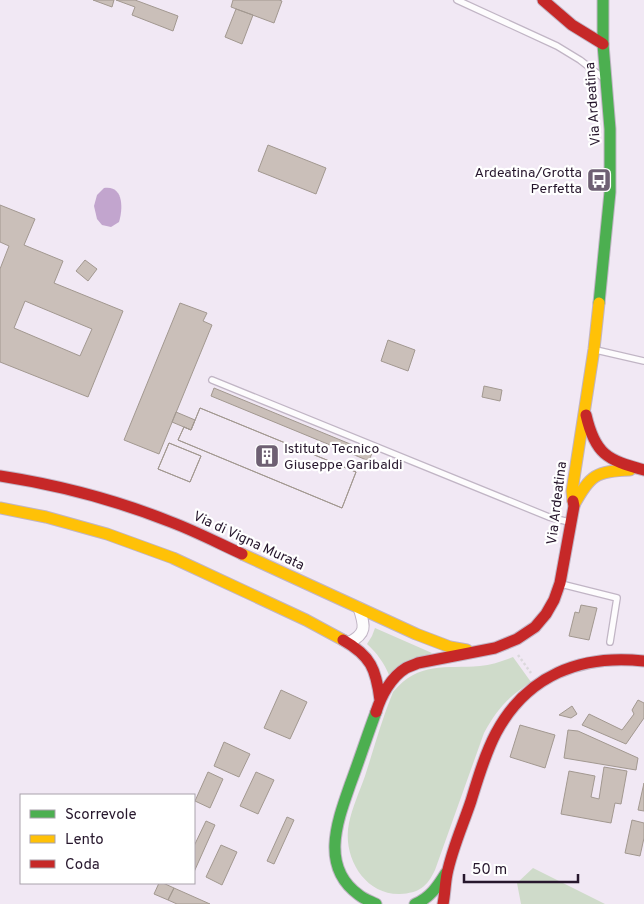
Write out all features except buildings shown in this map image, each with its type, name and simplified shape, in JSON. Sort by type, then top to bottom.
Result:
[{"type":"main road","points":[[543,0],[571,24],[602,44]]},
{"type":"main road","name":"Via Ardeatina","points":[[376,904],[358,895],[344,881],[338,866],[334,846],[335,831],[339,818],[380,700],[395,677],[411,665],[425,660],[495,648],[510,643],[529,632],[540,621],[554,600],[560,583],[574,506],[572,491],[594,349],[610,192],[610,129],[602,44],[603,0]]},
{"type":"main road","points":[[586,410],[590,432],[597,448],[615,461],[643,470]]},
{"type":"main road","points":[[574,506],[583,487],[596,474],[609,470],[643,470]]},
{"type":"main road","name":"Via di Vigna Murata","points":[[0,476],[68,489],[142,510],[195,532],[416,634],[459,649],[479,651]]},
{"type":"main road","points":[[0,508],[70,523],[143,546],[174,558],[306,620],[359,650],[369,661],[375,673],[380,700]]},
{"type":"main road","points":[[443,904],[448,871],[476,785],[495,735],[507,714],[519,700],[556,673],[594,661],[625,659],[644,662]]},
{"type":"main road","points":[[415,904],[430,896],[448,871]]},
{"type":"street","points":[[348,643],[360,636],[363,631],[364,625],[359,608]]},
{"type":"lane","points":[[457,0],[557,46],[580,60],[606,80]]},
{"type":"lane","points":[[594,349],[644,361]]},
{"type":"lane","points":[[212,380],[549,517],[571,522]]},
{"type":"lane","points":[[560,583],[617,598],[610,642]]},
{"type":"path","points":[[510,643],[539,684]]},
{"type":"green space","points":[[375,628],[432,653],[389,675],[380,658],[367,644]]},
{"type":"green space","points":[[513,657],[531,682],[504,704],[484,733],[432,876],[422,888],[412,892],[400,894],[387,893],[376,888],[366,881],[358,871],[353,860],[349,848],[349,823],[393,692],[413,675],[423,671],[444,667],[467,667],[497,663]]},
{"type":"green space","points":[[533,868],[605,904],[521,904],[517,883]]},
{"type":"shaded area","points":[[104,188],[115,190],[119,194],[120,199],[121,211],[119,222],[111,227],[102,225],[97,219],[94,206],[97,195]]},
{"type":"traffic: fast","points":[[599,303],[610,192],[610,129],[603,44],[603,0]]},
{"type":"traffic: fast","points":[[376,712],[340,814],[335,843],[339,871],[347,884],[361,896],[376,904]]},
{"type":"traffic: fast","points":[[415,904],[429,895],[446,873]]},
{"type":"traffic: slow","points":[[573,501],[572,491],[594,349],[599,303]]},
{"type":"traffic: slow","points":[[574,505],[585,487],[595,477],[609,472],[630,470]]},
{"type":"traffic: slow","points":[[0,508],[46,517],[107,534],[173,558],[306,620],[343,640]]},
{"type":"traffic: slow","points":[[242,554],[416,634],[450,647],[467,650]]},
{"type":"traffic: jam","points":[[543,0],[572,25],[603,44]]},
{"type":"traffic: jam","points":[[586,415],[594,439],[604,453],[621,463],[644,470]]},
{"type":"traffic: jam","points":[[0,476],[43,484],[108,500],[198,533],[242,554]]},
{"type":"traffic: jam","points":[[376,712],[387,687],[406,668],[418,663],[495,648],[517,639],[535,627],[546,614],[554,600],[560,583],[574,506],[573,501]]},
{"type":"traffic: jam","points":[[343,640],[360,652],[371,664],[380,700]]},
{"type":"traffic: jam","points":[[443,904],[452,855],[488,749],[509,713],[523,696],[540,683],[578,665],[599,661],[644,661]]},
{"type":"place","name":"Ardeatina/Grotta Perfetta","points":[[599,180]]},
{"type":"place","name":"Istituto Tecnico Giuseppe Garibaldi","points":[[267,456]]}]
